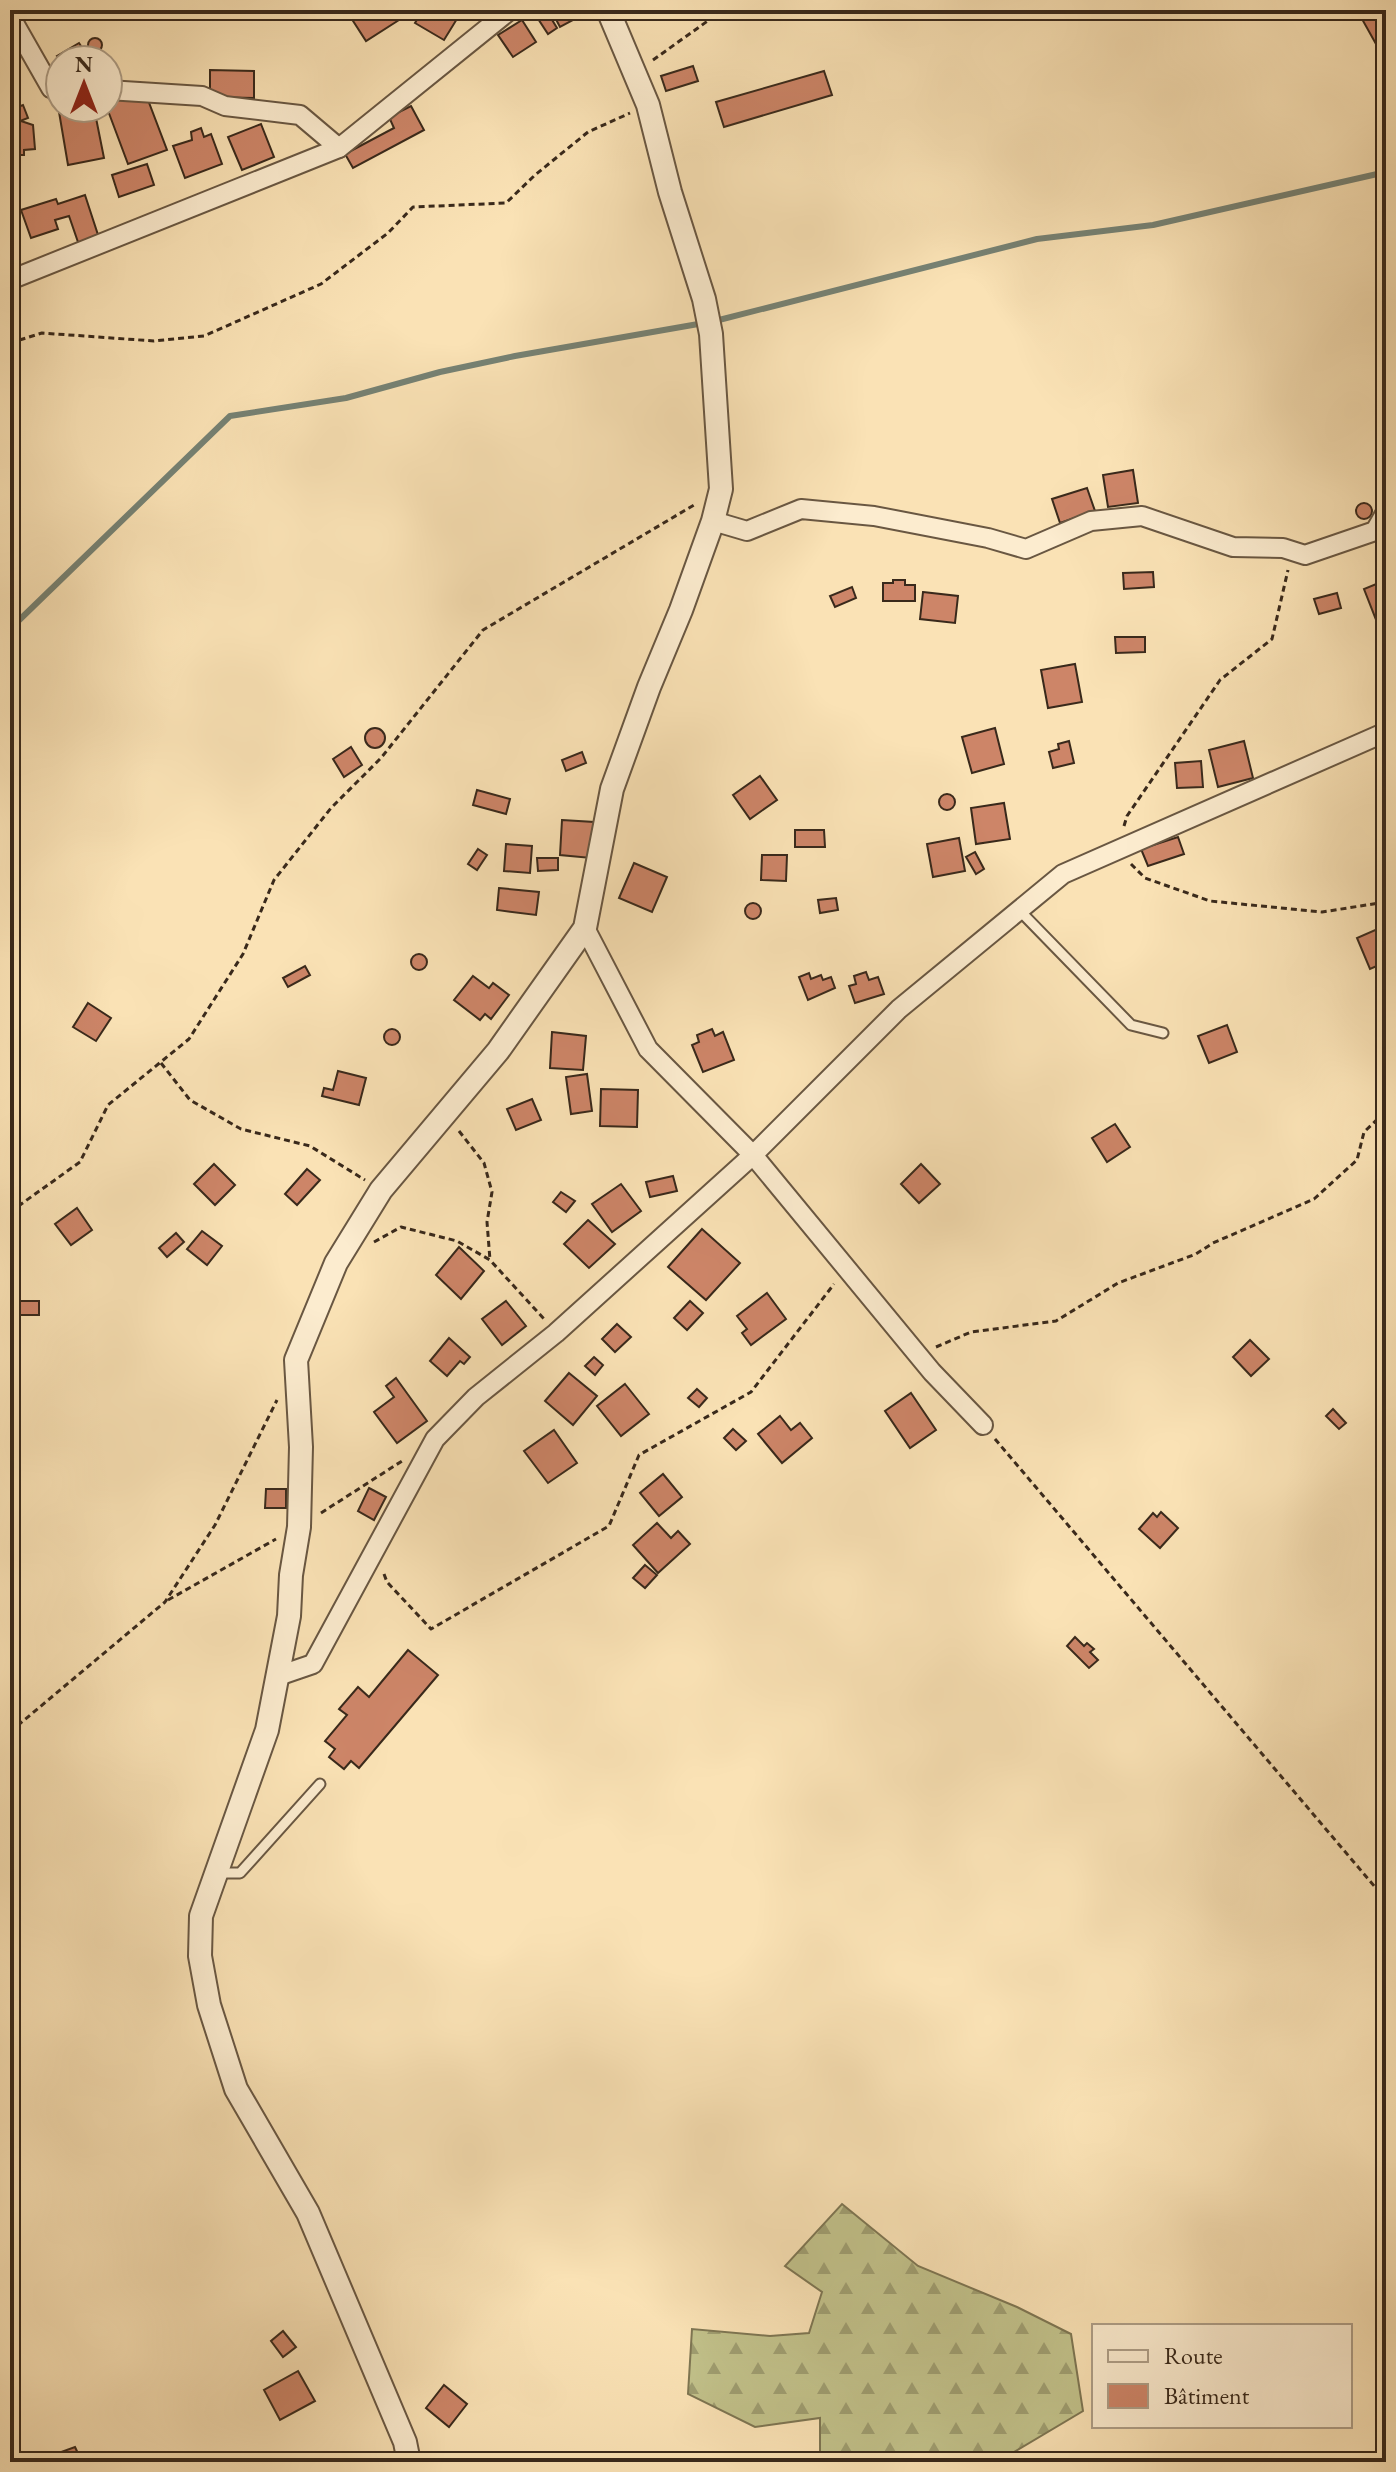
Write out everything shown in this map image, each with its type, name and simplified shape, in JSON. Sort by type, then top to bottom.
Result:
[{"type":"street","points":[[10,280],[339,148],[510,10]]},
{"type":"street","points":[[409,2462],[405,2442],[308,2213],[236,2089],[209,2005],[200,1956],[201,1916],[267,1730],[289,1616],[291,1575],[299,1527],[301,1447],[296,1360],[336,1263],[381,1190],[498,1051],[585,928],[612,789],[713,521],[721,489],[711,334],[704,299],[670,192],[648,105],[608,10]]},
{"type":"street","points":[[14,23],[44,76]]},
{"type":"street","points":[[124,91],[202,96],[225,106],[300,115],[339,148]]},
{"type":"street","points":[[713,521],[747,531],[801,509],[874,516],[988,538],[1026,549],[1091,521],[1142,516],[1233,547],[1293,551],[1305,555],[1375,531],[1386,512]]},
{"type":"street","points":[[278,1676],[313,1664],[435,1439],[476,1397],[556,1333],[753,1155],[899,1009],[1063,874],[1386,732]]},
{"type":"street","points":[[585,928],[648,1049],[753,1155],[917,1354],[983,1425]]},
{"type":"lane","points":[[1019,910],[1131,1025],[1163,1033]]},
{"type":"lane","points":[[217,1873],[240,1873],[320,1784]]},
{"type":"path","points":[[633,73],[723,10]]},
{"type":"path","points":[[10,343],[42,333],[154,341],[204,336],[321,284],[388,233],[413,207],[506,203],[588,132],[648,105]]},
{"type":"path","points":[[10,1212],[80,1162],[108,1105],[189,1039],[243,954],[274,880],[331,808],[381,758],[483,630],[721,489]]},
{"type":"path","points":[[1293,551],[1272,639],[1220,680],[1127,816],[1118,850],[1145,878],[1210,901],[1322,912],[1386,902]]},
{"type":"path","points":[[161,1063],[190,1100],[241,1129],[310,1146],[381,1190]]},
{"type":"path","points":[[917,1354],[971,1332],[1056,1321],[1118,1283],[1196,1254],[1213,1243],[1314,1199],[1357,1160],[1364,1132],[1386,1111]]},
{"type":"path","points":[[445,1115],[484,1163],[492,1192],[487,1222],[490,1260]]},
{"type":"path","points":[[375,1241],[401,1227],[457,1241],[490,1260],[556,1333]]},
{"type":"path","points":[[373,1552],[387,1582],[431,1629],[609,1526],[639,1455],[751,1392],[846,1268]]},
{"type":"path","points":[[10,1732],[165,1602],[215,1525],[296,1360]]},
{"type":"path","points":[[983,1425],[1386,1900]]},
{"type":"green space","points":[[842,2204],[918,2266],[1017,2307],[1071,2334],[1083,2411],[1009,2455],[966,2462],[919,2462],[866,2456],[850,2462],[820,2462],[820,2418],[755,2427],[688,2394],[692,2329],[770,2336],[809,2333],[822,2292],[785,2266]]},
{"type":"building","points":[[346,10],[393,10],[399,20],[366,41]]},
{"type":"building","points":[[423,10],[452,10],[460,14],[444,40],[415,23]]},
{"type":"building","points":[[546,10],[557,28],[548,34],[533,11]]},
{"type":"building","points":[[551,10],[590,10],[590,11],[560,27]]},
{"type":"building","points":[[1357,10],[1386,10],[1386,62]]},
{"type":"building","points":[[522,20],[536,42],[513,57],[498,35]]},
{"type":"building","points":[[95,38],[102,44],[88,44]]},
{"type":"building","points":[[693,66],[698,81],[666,91],[661,76]]},
{"type":"building","points":[[210,70],[254,71],[254,98],[210,97]]},
{"type":"building","points":[[824,71],[832,95],[724,127],[716,102]]},
{"type":"building","points":[[124,100],[148,100],[167,150],[128,164],[113,124],[124,124]]},
{"type":"building","points":[[23,105],[28,118],[10,125],[10,110]]},
{"type":"building","points":[[411,106],[424,130],[353,168],[345,154],[394,128],[389,117]]},
{"type":"building","points":[[21,121],[33,125],[35,149],[24,150],[24,155],[10,150],[10,125]]},
{"type":"building","points":[[61,124],[97,124],[104,158],[68,165]]},
{"type":"building","points":[[261,124],[274,157],[242,170],[228,137]]},
{"type":"building","points":[[201,128],[204,137],[211,134],[222,164],[185,178],[173,146],[192,140],[191,132]]},
{"type":"building","points":[[147,164],[154,185],[119,197],[112,175]]},
{"type":"building","points":[[85,195],[99,238],[79,245],[69,216],[55,220],[58,229],[31,238],[21,210],[56,199],[58,204]]},
{"type":"building","points":[[1133,470],[1138,503],[1108,507],[1103,475]]},
{"type":"building","points":[[1087,488],[1095,511],[1060,523],[1052,499]]},
{"type":"building","points":[[1364,503],[1370,505],[1370,517],[1364,519],[1358,517],[1356,511],[1358,505]]},
{"type":"building","points":[[1153,572],[1154,587],[1124,589],[1123,573]]},
{"type":"building","points":[[893,580],[905,580],[905,585],[915,585],[915,601],[883,601],[883,583],[893,583]]},
{"type":"building","points":[[1386,580],[1386,634],[1382,635],[1364,589]]},
{"type":"building","points":[[852,587],[856,598],[835,607],[830,596]]},
{"type":"building","points":[[923,592],[958,596],[955,623],[920,619]]},
{"type":"building","points":[[1337,593],[1341,608],[1319,614],[1314,599]]},
{"type":"building","points":[[1115,637],[1145,637],[1145,652],[1116,653]]},
{"type":"building","points":[[1075,664],[1082,702],[1048,708],[1041,670]]},
{"type":"building","points":[[375,728],[382,731],[385,738],[382,745],[375,748],[368,745],[365,738],[368,731]]},
{"type":"building","points":[[995,728],[1004,764],[972,773],[962,737]]},
{"type":"building","points":[[1069,741],[1074,763],[1053,768],[1049,752],[1059,749],[1058,744]]},
{"type":"building","points":[[1244,741],[1253,778],[1218,787],[1209,750]]},
{"type":"building","points":[[351,747],[362,765],[344,777],[333,759]]},
{"type":"building","points":[[582,752],[586,763],[566,771],[562,760]]},
{"type":"building","points":[[1201,761],[1203,787],[1177,788],[1175,763]]},
{"type":"building","points":[[760,776],[777,800],[750,819],[733,795]]},
{"type":"building","points":[[477,790],[510,799],[506,814],[473,805]]},
{"type":"building","points":[[947,794],[955,802],[947,810],[939,802]]},
{"type":"building","points":[[1004,803],[1010,839],[976,844],[971,808]]},
{"type":"building","points":[[562,820],[594,822],[591,858],[560,855]]},
{"type":"building","points":[[795,830],[824,830],[825,847],[795,847]]},
{"type":"building","points":[[1178,837],[1184,854],[1148,866],[1141,849]]},
{"type":"building","points":[[959,838],[965,871],[933,877],[927,844]]},
{"type":"building","points":[[506,844],[532,846],[530,873],[504,871]]},
{"type":"building","points":[[478,849],[487,855],[477,870],[468,864]]},
{"type":"building","points":[[975,852],[984,869],[976,874],[966,857]]},
{"type":"building","points":[[762,855],[787,855],[786,881],[761,880]]},
{"type":"building","points":[[537,858],[558,858],[558,870],[538,871]]},
{"type":"building","points":[[634,863],[667,877],[652,912],[619,898]]},
{"type":"building","points":[[499,888],[539,892],[536,915],[497,910]]},
{"type":"building","points":[[836,898],[838,910],[820,913],[818,900]]},
{"type":"building","points":[[753,903],[761,911],[753,919],[745,911]]},
{"type":"building","points":[[1382,927],[1386,937],[1386,962],[1370,969],[1357,938]]},
{"type":"building","points":[[419,954],[427,962],[419,970],[411,962]]},
{"type":"building","points":[[305,966],[310,975],[288,987],[283,978]]},
{"type":"building","points":[[866,972],[869,980],[878,977],[884,994],[855,1003],[849,986],[856,984],[854,976]]},
{"type":"building","points":[[809,973],[811,979],[821,975],[823,980],[831,977],[835,988],[808,1000],[799,977]]},
{"type":"building","points":[[473,976],[489,988],[493,983],[509,995],[491,1019],[485,1014],[480,1020],[454,1000]]},
{"type":"building","points":[[88,1003],[111,1018],[96,1041],[73,1027]]},
{"type":"building","points":[[1227,1025],[1237,1052],[1209,1063],[1198,1036]]},
{"type":"building","points":[[392,1029],[400,1037],[392,1045],[384,1037]]},
{"type":"building","points":[[712,1029],[715,1036],[723,1032],[734,1060],[703,1072],[692,1045],[699,1042],[697,1035]]},
{"type":"building","points":[[552,1032],[586,1036],[583,1070],[550,1068]]},
{"type":"building","points":[[338,1071],[366,1078],[359,1105],[322,1096],[324,1088],[333,1090]]},
{"type":"building","points":[[587,1074],[592,1111],[571,1114],[566,1077]]},
{"type":"building","points":[[601,1089],[638,1090],[637,1127],[600,1126]]},
{"type":"building","points":[[532,1099],[541,1120],[516,1130],[507,1109]]},
{"type":"building","points":[[1115,1124],[1130,1147],[1107,1162],[1092,1138]]},
{"type":"building","points":[[214,1164],[235,1185],[215,1205],[194,1184]]},
{"type":"building","points":[[921,1164],[940,1184],[919,1203],[901,1184]]},
{"type":"building","points":[[307,1169],[320,1180],[297,1205],[285,1194]]},
{"type":"building","points":[[673,1176],[677,1191],[650,1197],[646,1182]]},
{"type":"building","points":[[621,1184],[641,1211],[612,1232],[592,1204]]},
{"type":"building","points":[[561,1192],[575,1201],[566,1212],[553,1202]]},
{"type":"building","points":[[77,1208],[92,1230],[71,1245],[55,1224]]},
{"type":"building","points":[[588,1220],[615,1244],[589,1268],[564,1244]]},
{"type":"building","points":[[702,1229],[740,1263],[706,1300],[668,1267]]},
{"type":"building","points":[[202,1231],[222,1246],[207,1265],[187,1249]]},
{"type":"building","points":[[176,1233],[184,1242],[167,1257],[159,1248]]},
{"type":"building","points":[[459,1247],[484,1271],[461,1299],[436,1275]]},
{"type":"building","points":[[767,1293],[786,1319],[751,1345],[742,1333],[747,1329],[737,1316]]},
{"type":"building","points":[[18,1301],[39,1301],[39,1315],[18,1315]]},
{"type":"building","points":[[506,1301],[526,1326],[502,1345],[482,1319]]},
{"type":"building","points":[[690,1301],[703,1313],[687,1330],[674,1318]]},
{"type":"building","points":[[617,1324],[631,1337],[615,1352],[602,1339]]},
{"type":"building","points":[[449,1338],[470,1357],[464,1364],[460,1361],[447,1376],[430,1361]]},
{"type":"building","points":[[1250,1340],[1269,1359],[1251,1376],[1233,1357]]},
{"type":"building","points":[[594,1357],[603,1365],[595,1375],[585,1366]]},
{"type":"building","points":[[569,1373],[597,1396],[573,1425],[545,1401]]},
{"type":"building","points":[[396,1378],[427,1421],[397,1443],[374,1412],[394,1397],[386,1386]]},
{"type":"building","points":[[625,1384],[649,1414],[621,1436],[597,1406]]},
{"type":"building","points":[[697,1389],[707,1398],[699,1407],[688,1398]]},
{"type":"building","points":[[911,1393],[936,1430],[910,1448],[885,1411]]},
{"type":"building","points":[[1333,1409],[1346,1423],[1339,1429],[1326,1416]]},
{"type":"building","points":[[780,1416],[791,1430],[800,1423],[812,1438],[782,1463],[758,1434]]},
{"type":"building","points":[[733,1429],[746,1441],[736,1450],[724,1438]]},
{"type":"building","points":[[554,1430],[577,1463],[548,1483],[524,1451]]},
{"type":"building","points":[[663,1474],[682,1497],[659,1516],[640,1493]]},
{"type":"building","points":[[369,1488],[386,1497],[374,1520],[358,1511]]},
{"type":"building","points":[[266,1489],[286,1489],[286,1508],[265,1508]]},
{"type":"building","points":[[1161,1512],[1178,1528],[1160,1548],[1139,1529],[1153,1513],[1157,1517]]},
{"type":"building","points":[[657,1523],[671,1538],[678,1531],[690,1544],[658,1573],[633,1545]]},
{"type":"building","points":[[645,1565],[657,1575],[645,1588],[633,1578]]},
{"type":"building","points":[[1075,1637],[1084,1646],[1087,1643],[1094,1649],[1090,1652],[1098,1660],[1089,1668],[1067,1646]]},
{"type":"building","points":[[408,1650],[438,1675],[359,1768],[351,1761],[344,1769],[329,1757],[335,1749],[325,1741],[347,1715],[339,1709],[358,1687],[369,1697]]},
{"type":"building","points":[[283,2331],[296,2347],[283,2357],[271,2341]]},
{"type":"building","points":[[298,2371],[315,2401],[280,2420],[264,2390]]},
{"type":"building","points":[[444,2385],[467,2404],[449,2427],[426,2408]]},
{"type":"building","points":[[75,2447],[82,2462],[53,2462],[50,2456]]},
{"type":"waterway","points":[[715,321],[1037,239],[1153,225],[1386,172]]},
{"type":"waterway","points":[[10,629],[230,416],[346,398],[440,372],[515,356],[704,323]]}]
